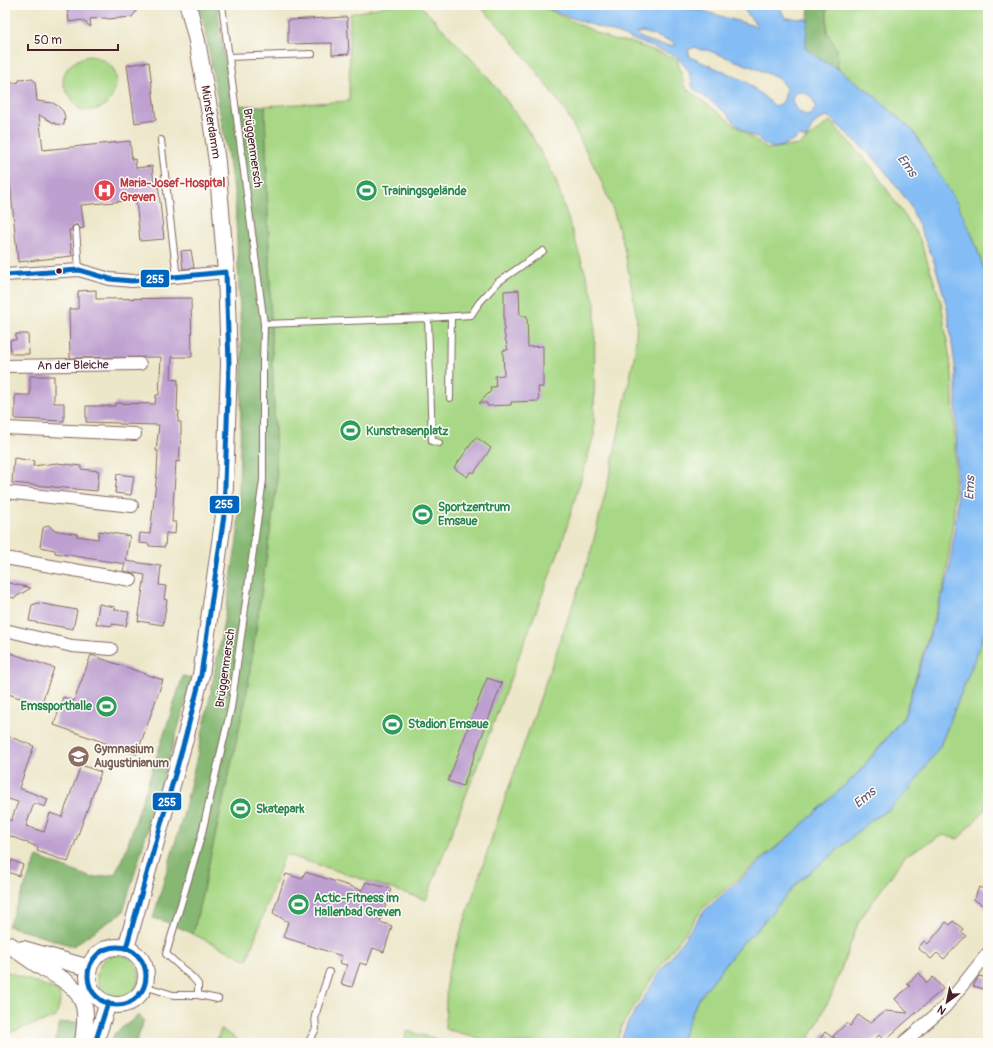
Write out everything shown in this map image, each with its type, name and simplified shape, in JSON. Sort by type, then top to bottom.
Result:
[{"type":"main road","name":"Münsterdamm","points":[[126,948],[185,739],[201,675],[224,515],[229,364],[226,272],[217,162],[197,42],[188,5]]},
{"type":"main road","points":[[7,944],[89,968]]},
{"type":"main road","points":[[7,944],[42,967],[65,979],[78,992],[84,1006],[84,1043]]},
{"type":"main road","points":[[116,946],[126,948],[141,958],[145,967],[146,977],[144,986],[140,994],[125,1004],[116,1005],[108,1003],[100,999],[92,989],[88,976],[89,968],[98,953],[107,948],[116,946]]},
{"type":"main road","points":[[95,1043],[108,1003]]},
{"type":"street","points":[[5,275],[79,270],[110,279],[132,281],[177,278],[226,272]]},
{"type":"street","name":"An der Bleiche","points":[[5,366],[140,364]]},
{"type":"street","points":[[5,428],[135,434]]},
{"type":"street","points":[[5,492],[132,506]]},
{"type":"street","points":[[5,558],[131,580]]},
{"type":"street","points":[[5,630],[72,646],[111,649]]},
{"type":"street","points":[[903,1043],[945,1007],[988,953]]},
{"type":"lane","name":"Brüggenmersch","points":[[198,995],[198,984],[166,954],[201,837],[231,708],[264,480],[264,324],[222,5]]},
{"type":"lane","points":[[229,57],[312,54]]},
{"type":"lane","points":[[161,140],[177,278]]},
{"type":"lane","points":[[76,229],[79,270]]},
{"type":"lane","points":[[264,324],[471,315],[478,303],[498,282],[543,250]]},
{"type":"lane","points":[[450,398],[451,317]]},
{"type":"lane","points":[[428,318],[432,441],[439,443]]},
{"type":"lane","points":[[308,1043],[316,1029],[315,1016],[329,972]]},
{"type":"lane","points":[[144,986],[174,995],[198,995],[218,999]]},
{"type":"green space","points":[[198,5],[217,5],[231,105],[265,106],[277,484],[246,698],[193,934],[167,922],[153,918],[183,816],[207,713],[228,599],[238,533],[242,362],[235,196],[204,24]]},
{"type":"green space","name":"Sportzentrum Emsaue","points":[[390,5],[420,5],[478,66],[503,96],[531,135],[555,178],[595,303],[594,435],[562,543],[426,900],[285,854],[247,960],[193,934],[246,698],[277,484],[265,106],[349,101],[350,14]]},
{"type":"green space","points":[[479,5],[539,5],[612,40],[630,42],[677,59],[685,88],[767,149],[799,145],[830,121],[871,166],[919,237],[941,302],[952,373],[955,444],[954,512],[946,579],[904,716],[858,773],[794,832],[703,908],[654,975],[622,1025],[616,1043],[498,1043],[445,1029],[447,975],[499,816],[590,555],[609,478],[635,353],[637,318],[624,247],[613,210],[599,176],[566,112],[512,40]]},
{"type":"green space","points":[[809,5],[827,5],[827,32],[837,50],[838,69],[819,59],[804,48]]},
{"type":"green space","points":[[827,5],[988,5],[988,280],[972,235],[913,131],[871,93],[838,69],[837,50],[827,32]]},
{"type":"green space","points":[[89,56],[96,57],[107,62],[111,66],[116,76],[115,89],[109,101],[103,107],[95,110],[78,108],[65,88],[63,82],[66,70],[70,65]]},
{"type":"green space","points":[[988,620],[988,799],[984,811],[958,839],[943,835],[905,856],[859,921],[831,996],[807,1043],[680,1043],[697,1001],[743,942],[754,933],[799,881],[832,855],[871,820],[890,809],[940,746],[978,651]]},
{"type":"green space","points":[[183,676],[193,678],[123,912],[73,946],[8,926],[37,857],[92,878],[115,874],[126,850]]},
{"type":"green space","points":[[114,955],[122,955],[130,958],[136,964],[139,976],[136,988],[130,994],[122,997],[114,997],[106,994],[100,988],[97,980],[97,972],[100,964],[106,958]]},
{"type":"green space","points":[[5,971],[59,991],[60,1002],[56,1017],[5,1034]]},
{"type":"green space","points":[[139,1015],[144,1020],[136,1043],[111,1043],[114,1034]]},
{"type":"green space","points":[[79,1022],[78,1043],[54,1043],[60,1023]]},
{"type":"green space","points":[[221,1029],[243,1043],[216,1043]]},
{"type":"green space","points":[[406,1031],[452,1043],[405,1043]]},
{"type":"water","name":"Ems","points":[[542,5],[683,5],[758,27],[742,5],[779,5],[785,18],[808,19],[805,48],[819,59],[838,69],[871,93],[913,131],[957,203],[972,235],[988,280],[988,620],[978,651],[940,746],[910,789],[890,809],[871,820],[832,855],[799,881],[754,933],[743,942],[697,1001],[680,1043],[620,1043],[627,1024],[656,978],[704,911],[794,832],[858,773],[904,717],[949,574],[957,509],[956,373],[947,307],[934,261],[909,203],[877,161],[829,117],[817,121],[810,130],[807,138],[799,135],[795,140],[774,148],[764,144],[758,138],[749,134],[738,126],[725,112],[693,88],[689,71],[676,56],[558,13]],"holes":[[[643,32],[673,42],[676,45],[655,43],[636,34]],[[695,47],[701,50],[707,50],[760,70],[779,79],[786,88],[784,100],[780,105],[775,106],[745,81],[690,57],[688,50]],[[798,92],[808,94],[814,102],[816,108],[807,116],[803,114],[792,102],[794,95]]]},
{"type":"building","points":[[67,5],[136,5],[136,12],[132,17],[90,19],[91,27],[82,20],[69,22]]},
{"type":"building","points":[[347,17],[349,54],[332,55],[332,43],[288,44],[288,20]]},
{"type":"building","points":[[149,62],[156,120],[135,123],[127,65]]},
{"type":"building","points":[[32,79],[35,81],[37,101],[53,103],[63,111],[65,117],[64,125],[56,124],[39,115],[43,150],[130,141],[132,160],[135,159],[136,168],[152,166],[154,183],[158,183],[164,239],[140,241],[136,200],[81,205],[84,228],[80,229],[78,225],[75,225],[72,227],[72,230],[69,230],[72,256],[18,262],[8,162],[5,163],[5,103],[8,103],[6,84],[19,82],[19,80]]},
{"type":"building","points":[[191,250],[194,268],[183,269],[181,251]]},
{"type":"building","points":[[96,290],[96,299],[191,298],[192,357],[172,357],[171,379],[178,380],[177,411],[179,411],[178,422],[181,422],[181,436],[179,462],[176,461],[172,522],[176,522],[175,534],[166,533],[165,547],[149,546],[149,544],[139,543],[140,533],[150,534],[157,473],[158,451],[156,451],[159,425],[86,422],[86,406],[115,406],[115,403],[155,404],[156,395],[159,395],[161,357],[70,358],[69,309],[78,309],[78,291]]},
{"type":"building","points":[[519,290],[520,316],[527,316],[528,347],[543,346],[543,387],[538,387],[539,401],[511,402],[511,405],[487,406],[487,403],[479,403],[491,391],[490,387],[496,387],[495,376],[504,375],[503,350],[508,350],[504,333],[504,291]]},
{"type":"building","points":[[16,334],[28,334],[29,354],[11,354],[10,340],[16,340]]},
{"type":"building","points":[[30,376],[54,376],[54,403],[64,403],[64,421],[15,419],[15,395],[30,395]]},
{"type":"building","points":[[476,437],[491,448],[474,473],[471,471],[467,477],[454,468]]},
{"type":"building","points":[[14,458],[34,461],[33,466],[57,463],[81,466],[81,469],[99,471],[97,491],[12,483]]},
{"type":"building","points":[[117,474],[134,476],[131,495],[115,493]]},
{"type":"building","points":[[49,525],[53,530],[98,539],[99,531],[130,536],[126,561],[161,566],[159,585],[166,586],[164,599],[167,600],[163,625],[138,621],[145,575],[123,571],[125,564],[55,553],[55,550],[40,547],[43,528]]},
{"type":"building","points":[[5,582],[31,588],[14,598],[5,596]]},
{"type":"building","points":[[38,603],[77,610],[73,629],[29,621],[32,605]]},
{"type":"building","points":[[99,604],[115,607],[115,610],[129,612],[126,626],[96,624]]},
{"type":"building","points":[[5,651],[54,668],[41,705],[5,693]]},
{"type":"building","name":"Emssporthalle","points":[[91,655],[163,680],[137,754],[54,725],[63,697],[74,701]]},
{"type":"building","points":[[487,678],[502,683],[463,786],[448,781]]},
{"type":"building","points":[[5,735],[34,746],[19,788],[48,799],[45,807],[34,803],[26,826],[44,832],[50,813],[62,817],[81,765],[101,772],[68,862],[37,851],[38,847],[5,834],[5,818],[11,821],[18,802],[5,798]]},
{"type":"building","points":[[12,860],[23,865],[19,876],[8,872]]},
{"type":"building","points":[[305,872],[362,890],[366,882],[391,889],[380,922],[392,926],[384,952],[373,948],[367,965],[360,963],[352,987],[341,984],[347,965],[339,963],[342,956],[283,937],[288,922],[273,913],[286,874],[302,879]]},
{"type":"building","points":[[979,887],[988,891],[988,908],[974,900]]},
{"type":"building","points":[[953,921],[963,929],[961,932],[966,936],[944,959],[937,953],[931,959],[918,948],[924,941],[928,944],[946,922],[950,925]]},
{"type":"building","points":[[919,973],[927,983],[933,977],[943,989],[884,1041],[879,1035],[870,1043],[840,1043],[833,1036],[847,1023],[850,1026],[858,1015],[870,1023],[885,1011],[908,1013],[895,999],[910,986],[907,984]]},
{"type":"building","points":[[979,976],[987,978],[984,989],[973,986]]},
{"type":"building","points":[[825,1032],[840,1043],[817,1043]]},
{"type":"transit line","name":"255","points":[[5,275],[79,270],[110,279],[132,281],[226,272],[229,364],[224,515],[201,675],[185,739],[126,948]]},
{"type":"transit line","name":"255","points":[[117,947],[128,949],[141,960],[144,965],[146,976],[144,987],[133,1000],[128,1003],[117,1005],[106,1003],[93,992],[90,987],[88,976],[90,965],[101,952],[106,949],[117,947]]},
{"type":"transit line","name":"255","points":[[95,1043],[108,1003]]},
{"type":"place","name":"Maria-Josef-Hospital Greven","points":[[105,190]]},
{"type":"place","name":"Trainingsgelände","points":[[367,191]]},
{"type":"place","name":"Kunstrasenplatz","points":[[351,431]]},
{"type":"place","name":"Sportzentrum Emsaue","points":[[422,514]]},
{"type":"place","name":"Emssporthalle","points":[[107,706]]},
{"type":"place","name":"Stadion Emsaue","points":[[392,724]]},
{"type":"place","name":"Gymnasium Augustinianum","points":[[78,756]]},
{"type":"place","name":"Skatepark","points":[[240,809]]},
{"type":"place","name":"Actic-Fitness im Hallenbad Greven","points":[[298,905]]}]
